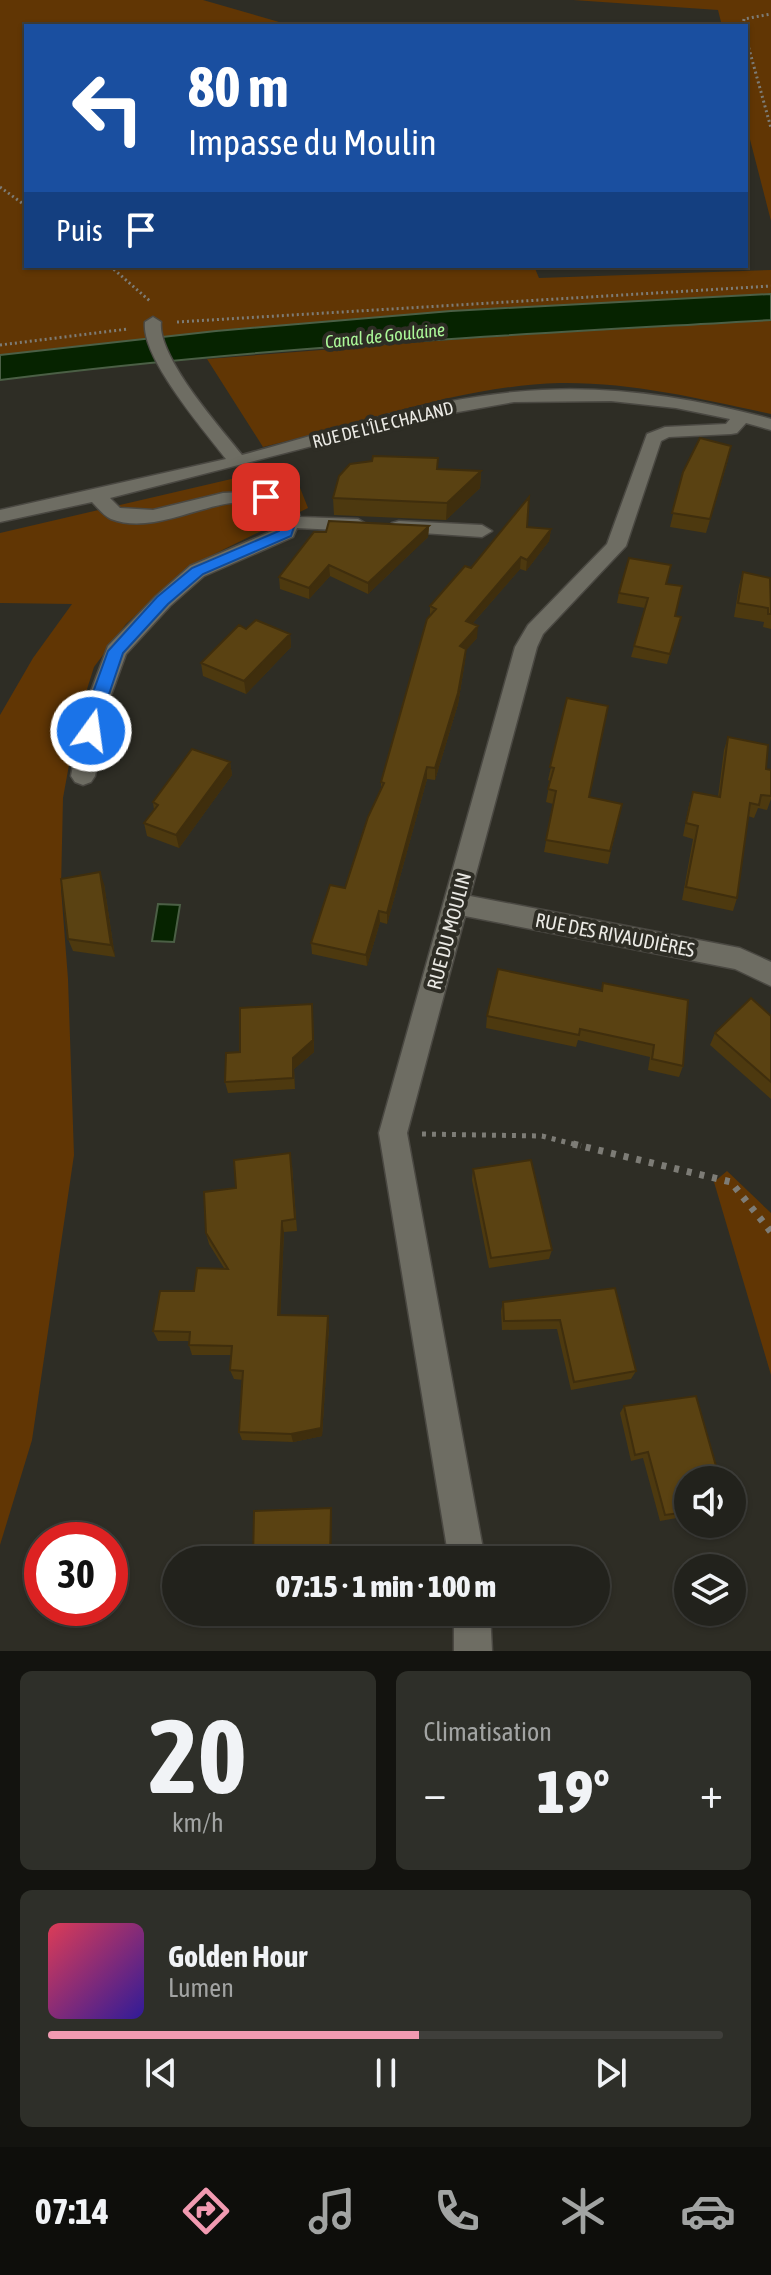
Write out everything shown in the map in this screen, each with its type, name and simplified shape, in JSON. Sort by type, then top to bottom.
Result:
[{"type":"street","points":[[152,326],[174,379],[238,462]]},
{"type":"street","name":"RUE DE L'ÎLE CHALAND","points":[[0,516],[238,462],[430,412],[510,398],[574,395],[643,397],[743,416],[771,425]]},
{"type":"street","name":"RUE DU MOULIN","points":[[465,1546],[393,1133],[526,647],[535,630],[616,546],[653,438],[665,432],[731,429],[743,416]]},
{"type":"street","points":[[83,776],[95,709],[116,651],[163,601],[197,571],[286,533],[291,515],[266,497],[223,499],[153,516],[115,514],[97,496]]},
{"type":"street","points":[[289,522],[482,531]]},
{"type":"street","name":"RUE DES RIVAUDIÈRES","points":[[456,904],[740,959],[771,975]]},
{"type":"street","points":[[472,1626],[473,1651]]},
{"type":"path","points":[[743,24],[744,19],[771,14]]},
{"type":"path","points":[[748,45],[771,128]]},
{"type":"path","points":[[0,187],[24,205]]},
{"type":"path","points":[[112,268],[150,300],[155,310],[152,326]]},
{"type":"path","points":[[0,345],[152,326],[771,286]]},
{"type":"path","points":[[393,1133],[542,1136],[731,1182],[771,1232]]},
{"type":"shaded area","points":[[0,0],[203,0],[286,24],[24,24],[24,268],[535,268],[539,278],[771,270],[771,294],[451,311],[216,331],[0,355]]},
{"type":"shaded area","points":[[573,0],[771,0],[771,221],[748,132],[748,24],[722,24],[718,10]]},
{"type":"shaded area","points":[[771,320],[771,414],[640,388],[560,383],[484,391],[263,447],[207,359],[500,336]]},
{"type":"shaded area","points":[[291,465],[308,508],[190,566],[126,624],[94,667],[77,721],[63,798],[61,888],[68,979],[74,1155],[32,1440],[0,1545],[0,715],[33,658],[72,604],[0,603],[0,533]]},
{"type":"shaded area","points":[[727,1171],[771,1213],[771,1375],[714,1182]]},
{"type":"water","name":"Canal de Goulaine","points":[[771,294],[771,320],[289,350],[0,380],[0,355],[216,331],[451,311]]},
{"type":"water","points":[[158,904],[180,905],[174,942],[152,941]]},
{"type":"building","points":[[700,438],[731,446],[710,519],[672,513],[683,472]]},
{"type":"building","points":[[373,456],[438,458],[437,469],[481,471],[447,503],[333,498],[339,476],[350,464],[372,461]]},
{"type":"building","points":[[529,497],[527,527],[551,529],[527,560],[521,557],[466,621],[478,626],[460,646],[466,649],[458,693],[435,768],[427,767],[387,913],[379,911],[366,955],[311,943],[330,885],[345,888],[368,817],[384,783],[381,782],[427,619],[436,609],[430,606],[465,566],[471,568]]},
{"type":"building","points":[[329,521],[429,526],[368,583],[329,565],[309,588],[279,577],[314,532],[326,532]]},
{"type":"building","points":[[629,558],[671,565],[666,584],[682,586],[675,616],[681,617],[670,654],[634,646],[648,598],[619,593]]},
{"type":"building","points":[[743,572],[770,578],[771,614],[768,614],[768,608],[738,603]]},
{"type":"building","points":[[256,620],[290,634],[244,681],[201,663],[239,625],[246,629]]},
{"type":"building","points":[[567,698],[608,706],[589,797],[622,804],[610,851],[546,840],[556,791],[548,789],[554,768],[550,767]]},
{"type":"building","points":[[728,737],[768,745],[766,769],[771,770],[771,796],[761,795],[759,805],[750,803],[737,898],[686,887],[698,826],[686,823],[693,792],[720,797]]},
{"type":"building","points":[[192,749],[230,762],[176,835],[144,823],[158,805],[153,802]]},
{"type":"building","points":[[100,872],[111,945],[68,939],[61,879]]},
{"type":"building","points":[[498,969],[602,991],[603,983],[688,1000],[683,1066],[652,1059],[654,1045],[580,1029],[579,1035],[487,1016]]},
{"type":"building","points":[[751,998],[771,1016],[771,1082],[715,1033]]},
{"type":"building","points":[[312,1004],[313,1040],[293,1058],[293,1078],[225,1082],[226,1053],[240,1052],[240,1008]]},
{"type":"building","points":[[290,1153],[295,1219],[282,1221],[278,1315],[328,1316],[321,1428],[291,1434],[239,1432],[243,1371],[230,1370],[232,1346],[189,1345],[190,1332],[153,1331],[160,1291],[194,1291],[197,1268],[228,1269],[206,1233],[204,1192],[236,1188],[234,1160]]},
{"type":"building","points":[[531,1160],[552,1250],[491,1258],[473,1169]]},
{"type":"building","points":[[615,1288],[636,1371],[574,1382],[560,1320],[504,1321],[503,1302]]},
{"type":"building","points":[[696,1396],[716,1466],[674,1466],[674,1514],[665,1515],[648,1452],[635,1455],[624,1406]]},
{"type":"building","points":[[331,1508],[330,1546],[253,1546],[254,1511]]},
{"type":"route","points":[[91,731],[95,709],[116,651],[163,601],[197,571],[286,533],[291,515],[266,497]]}]
